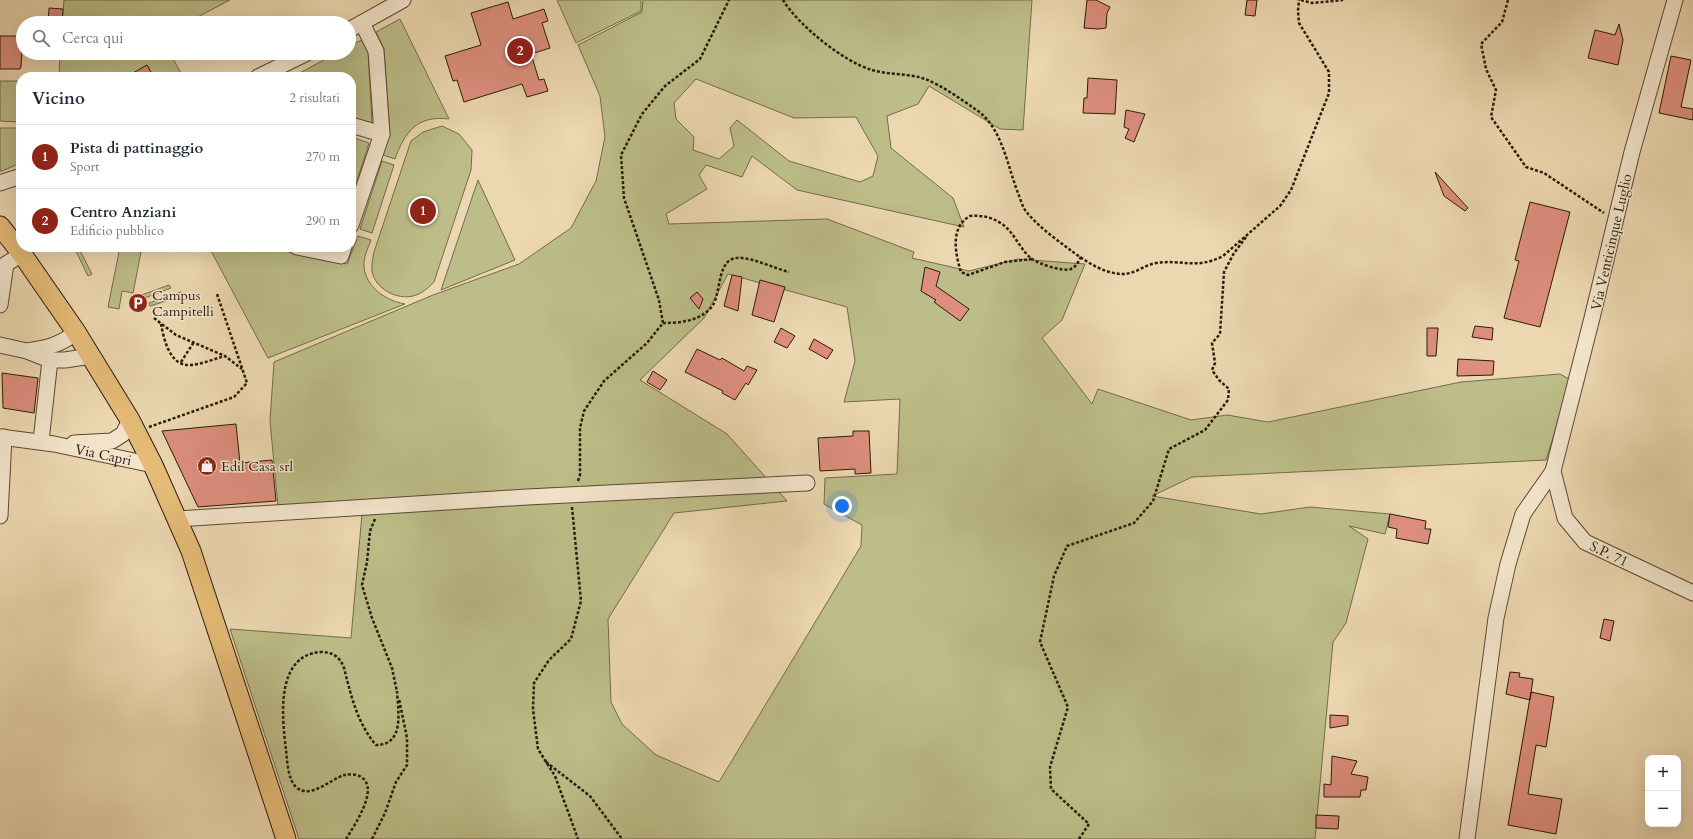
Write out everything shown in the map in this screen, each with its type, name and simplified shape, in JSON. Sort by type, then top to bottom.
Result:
[{"type":"main road","points":[[0,226],[16,246]]},
{"type":"main road","points":[[22,254],[76,332],[133,426],[177,519],[191,552],[286,839]]},
{"type":"street","points":[[356,210],[382,134],[376,51],[360,30],[403,0]]},
{"type":"street","name":"Via Venticinque Luglio","points":[[1554,478],[1632,152],[1675,0]]},
{"type":"street","points":[[280,72],[297,60]]},
{"type":"street","points":[[356,126],[382,134]]},
{"type":"street","points":[[0,183],[16,178]]},
{"type":"street","points":[[321,252],[341,256],[342,252]]},
{"type":"street","points":[[0,305],[3,263],[22,254]]},
{"type":"street","points":[[27,351],[55,345],[66,340],[76,332]]},
{"type":"street","points":[[0,345],[27,351],[50,360],[65,360],[91,356]]},
{"type":"street","points":[[47,442],[50,360]]},
{"type":"street","name":"Via Capri","points":[[47,442],[112,441],[133,426]]},
{"type":"street","name":"Via Capri","points":[[0,516],[2,437],[47,442],[152,465]]},
{"type":"street","points":[[1466,839],[1496,618],[1508,564],[1523,514],[1554,478]]},
{"type":"street","name":"S.P. 71","points":[[1554,478],[1565,518],[1585,542],[1693,593]]},
{"type":"street","points":[[177,519],[380,506],[807,483]]},
{"type":"path","points":[[578,839],[555,776],[544,761],[538,749],[533,709],[534,683],[550,660],[571,639],[581,601],[572,503],[580,474],[580,428],[584,411],[604,381],[647,343],[663,322],[655,285],[634,231],[624,198],[621,155],[642,114],[665,86],[700,60],[729,0]]},
{"type":"path","points":[[783,0],[789,10],[808,29],[855,63],[872,70],[926,80],[976,109],[990,122],[999,140],[1025,209],[1057,240],[1095,267],[1122,275],[1134,272],[1155,263],[1195,264],[1213,261],[1223,256],[1280,206],[1291,190],[1330,93],[1329,72],[1299,23],[1298,11],[1300,0],[1312,3],[1343,0]]},
{"type":"path","points":[[1508,0],[1502,22],[1481,44],[1486,69],[1496,90],[1491,117],[1526,167],[1544,173],[1616,221]]},
{"type":"path","points":[[1032,259],[1014,235],[1002,224],[991,217],[970,216],[958,226],[956,237],[958,264],[961,272],[968,275],[1005,262],[1032,259],[1058,269],[1070,269],[1076,265],[1081,257]]},
{"type":"path","points":[[1079,839],[1089,824],[1051,789],[1050,767],[1068,707],[1040,642],[1054,576],[1067,546],[1134,524],[1153,501],[1169,450],[1205,430],[1228,400],[1229,389],[1219,380],[1212,370],[1215,363],[1212,343],[1220,334],[1224,272],[1234,254],[1253,230]]},
{"type":"path","points":[[663,322],[680,323],[697,317],[712,306],[724,267],[730,260],[742,258],[789,272]]},
{"type":"path","points":[[133,426],[234,398],[247,383],[217,294]]},
{"type":"path","points":[[154,318],[176,335],[225,356],[242,369]]},
{"type":"path","points":[[161,324],[166,346],[175,360],[190,365],[225,356]]},
{"type":"path","points":[[181,362],[194,342]]},
{"type":"path","points":[[372,839],[385,813],[396,782],[407,765],[407,738],[392,668],[372,618],[362,584],[367,562],[370,531],[380,506]]},
{"type":"path","points":[[346,839],[360,815],[368,797],[368,784],[363,778],[356,775],[344,775],[313,791],[302,790],[296,787],[291,779],[286,751],[283,719],[284,688],[290,672],[300,659],[312,653],[326,652],[335,655],[340,659],[344,668],[360,722],[366,734],[376,745],[390,742],[395,737],[398,714],[397,691]]},
{"type":"path","points":[[544,761],[590,796],[622,839]]},
{"type":"green space","points":[[64,0],[230,0],[199,16],[63,16]]},
{"type":"green space","points":[[557,0],[641,0],[641,11],[576,43]]},
{"type":"green space","points":[[643,0],[1032,0],[1023,130],[1000,129],[929,86],[918,104],[887,116],[891,148],[953,198],[964,227],[797,190],[752,156],[742,177],[706,165],[699,175],[707,189],[666,214],[669,224],[827,219],[914,252],[912,258],[969,271],[1018,259],[1085,264],[1062,320],[1042,338],[1092,404],[1098,389],[1191,420],[1227,415],[1268,422],[1461,382],[1560,374],[1571,380],[1546,460],[1192,477],[1152,496],[1261,514],[1310,507],[1390,514],[1385,534],[1349,526],[1368,539],[1346,623],[1333,642],[1315,839],[299,839],[230,629],[351,638],[362,514],[279,517],[270,421],[274,362],[433,295],[519,264],[571,228],[596,181],[605,137],[600,96],[578,45],[642,12]],"holes":[[[696,79],[794,118],[856,117],[878,156],[873,176],[860,182],[789,161],[737,120],[730,128],[734,146],[719,159],[693,150],[694,137],[676,119],[674,103]],[[728,274],[847,307],[855,361],[844,402],[900,399],[897,474],[825,478],[824,504],[862,525],[861,546],[719,782],[656,755],[622,724],[611,702],[608,619],[674,513],[787,501],[727,434],[640,380],[704,318]]]},
{"type":"green space","points":[[400,19],[449,119],[438,118],[429,120],[414,127],[403,140],[395,159],[383,155],[390,133],[384,49],[376,32]]},
{"type":"green space","points":[[362,40],[368,51],[372,124],[356,119],[356,72],[302,72],[324,60],[356,60],[356,43]]},
{"type":"green space","points":[[60,60],[174,60],[180,72],[59,72]]},
{"type":"green space","points":[[0,81],[16,81],[16,122],[0,121]]},
{"type":"green space","points":[[442,126],[459,134],[472,150],[471,170],[434,282],[419,294],[413,296],[407,297],[394,295],[382,288],[374,277],[372,267],[374,252],[411,141],[423,132]]},
{"type":"green space","points":[[0,128],[16,128],[16,165],[0,171]]},
{"type":"green space","points":[[356,139],[369,143],[356,183]]},
{"type":"green space","points":[[382,161],[394,165],[372,233],[360,229]]},
{"type":"green space","points":[[478,180],[515,260],[441,290]]},
{"type":"green space","points":[[358,236],[371,240],[364,260],[364,267],[373,287],[391,300],[405,304],[268,358],[212,252],[288,252],[347,264],[352,252],[356,252],[356,241]]},
{"type":"green space","points":[[76,252],[81,252],[92,274],[88,276]]},
{"type":"green space","points":[[119,252],[141,252],[133,293],[122,291],[119,309],[108,307]]},
{"type":"green space","points":[[169,285],[171,288],[137,301],[136,297]]},
{"type":"green space","points":[[181,292],[182,296],[150,306],[149,303]]},
{"type":"building","points":[[1087,0],[1096,0],[1110,7],[1107,13],[1106,28],[1084,28]]},
{"type":"building","points":[[1247,0],[1257,0],[1255,16],[1245,15]]},
{"type":"building","points":[[508,2],[513,19],[544,9],[548,21],[542,23],[550,48],[531,54],[539,80],[544,79],[548,91],[527,97],[522,84],[464,102],[457,80],[453,81],[445,56],[481,45],[471,13]]},
{"type":"building","points":[[49,8],[63,9],[62,16],[48,16]]},
{"type":"building","points":[[1619,24],[1623,40],[1618,65],[1588,58],[1595,30],[1615,35]]},
{"type":"building","points":[[0,36],[16,36],[16,60],[21,60],[21,67],[20,69],[0,69]]},
{"type":"building","points":[[1671,56],[1691,60],[1681,107],[1693,109],[1693,120],[1659,113]]},
{"type":"building","points":[[147,65],[151,72],[135,72]]},
{"type":"building","points":[[1088,78],[1117,80],[1115,114],[1083,113],[1084,98],[1087,98]]},
{"type":"building","points":[[1126,110],[1145,114],[1134,142],[1125,138],[1129,129],[1124,127]]},
{"type":"building","points":[[1435,172],[1468,208],[1465,211],[1444,196]]},
{"type":"building","points":[[1530,202],[1570,212],[1540,327],[1504,318],[1519,261],[1515,260]]},
{"type":"building","points":[[925,267],[940,272],[936,286],[969,309],[960,321],[934,302],[936,300],[921,291]]},
{"type":"building","points":[[732,275],[742,277],[738,311],[724,306]]},
{"type":"building","points":[[760,280],[785,287],[774,322],[752,315]]},
{"type":"building","points":[[697,292],[703,299],[699,309],[690,298]]},
{"type":"building","points":[[1475,326],[1493,328],[1492,340],[1472,337]]},
{"type":"building","points":[[781,328],[795,336],[787,348],[774,342]]},
{"type":"building","points":[[1427,328],[1438,328],[1436,356],[1427,356]]},
{"type":"building","points":[[814,339],[833,350],[827,359],[809,349]]},
{"type":"building","points":[[697,349],[720,360],[722,358],[744,371],[747,366],[757,370],[748,385],[746,383],[735,400],[722,393],[723,391],[685,372]]},
{"type":"building","points":[[1458,359],[1494,361],[1493,375],[1457,376]]},
{"type":"building","points":[[653,371],[667,380],[660,390],[647,382]]},
{"type":"building","points":[[2,373],[38,378],[34,413],[3,408]]},
{"type":"building","points":[[236,424],[240,463],[272,460],[276,501],[198,507],[162,431]]},
{"type":"building","points":[[853,431],[869,431],[871,473],[855,474],[855,469],[820,471],[818,438],[853,436]]},
{"type":"building","points":[[1390,514],[1426,521],[1425,529],[1431,529],[1428,544],[1396,538],[1397,529],[1388,527]]},
{"type":"building","points":[[1604,619],[1614,621],[1610,641],[1600,638]]},
{"type":"building","points":[[1510,672],[1520,673],[1519,677],[1533,679],[1530,700],[1506,694]]},
{"type":"building","points":[[1531,692],[1554,697],[1546,747],[1536,745],[1528,794],[1562,799],[1556,834],[1508,825]]},
{"type":"building","points":[[1330,715],[1348,716],[1348,725],[1330,728]]},
{"type":"building","points":[[1332,756],[1357,761],[1351,774],[1368,777],[1366,790],[1361,790],[1360,797],[1324,797],[1324,784],[1331,785]]},
{"type":"building","points":[[1316,815],[1339,816],[1338,829],[1316,828]]},
{"type":"place","name":"Centro Anziani","points":[[520,51]]},
{"type":"place","name":"Pista di pattinaggio","points":[[423,211]]},
{"type":"place","name":"Campus Campitelli","points":[[138,303]]},
{"type":"place","name":"Edil Casa srl","points":[[207,466]]}]
